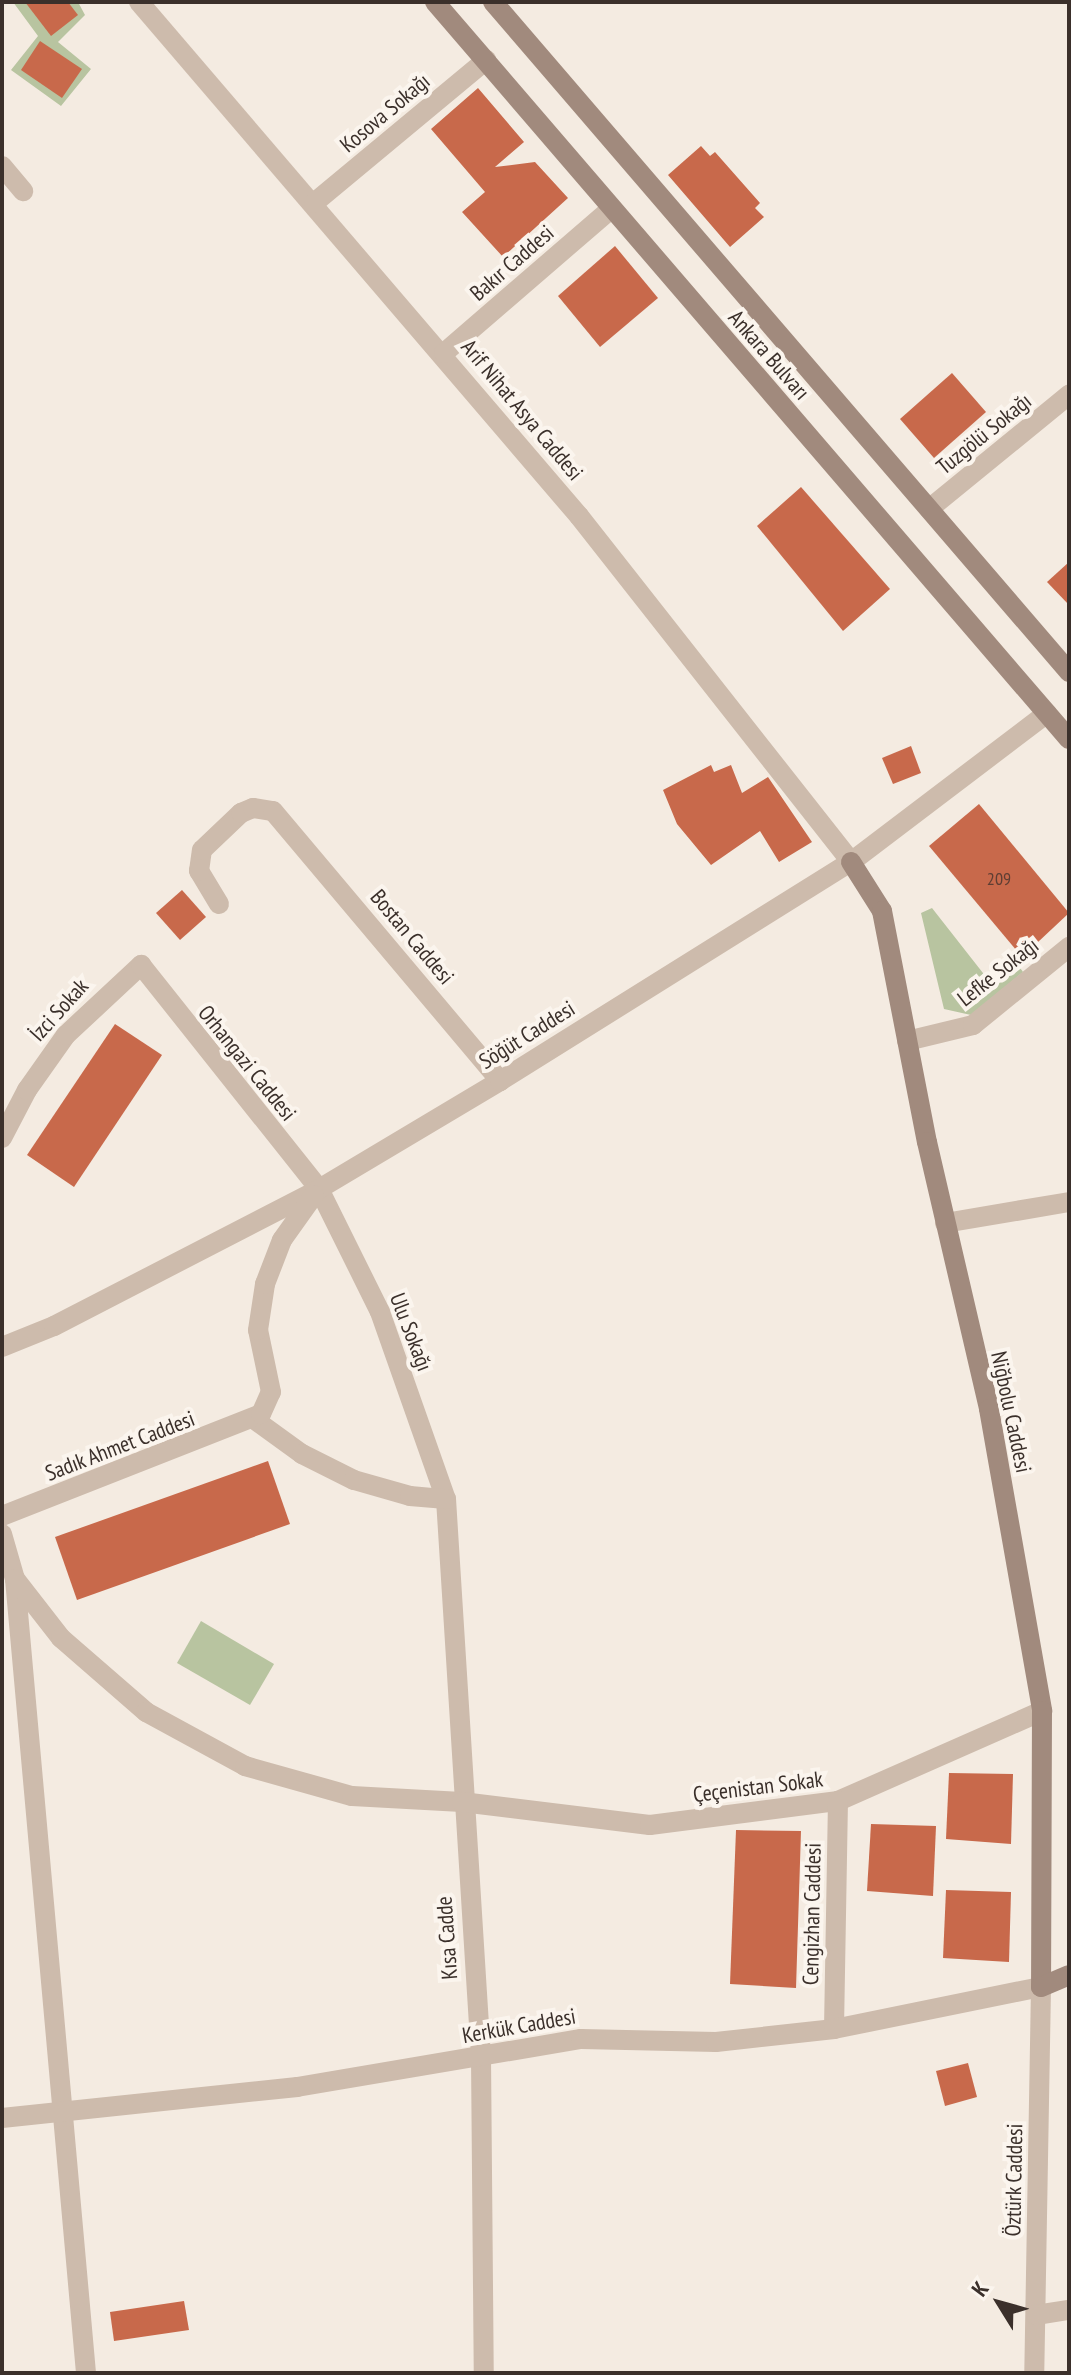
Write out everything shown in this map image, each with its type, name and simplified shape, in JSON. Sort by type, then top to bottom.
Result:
[{"type":"main road","name":"Ankara Bulvarı","points":[[435,2],[1069,739]]},
{"type":"main road","name":"Ankara Bulvarı","points":[[493,2],[1069,672]]},
{"type":"main road","name":"Niğbolu Caddesi","points":[[851,862],[882,911],[945,1223],[989,1409],[1042,1711],[1041,1987]]},
{"type":"main road","points":[[1041,1987],[1069,1978]]},
{"type":"street","name":"Arif Nihat Asya Caddesi","points":[[139,2],[444,353],[667,625],[851,862]]},
{"type":"street","name":"Kosova Sokağı","points":[[314,203],[486,60]]},
{"type":"street","points":[[2,166],[23,191]]},
{"type":"street","name":"Bakır Caddesi","points":[[444,353],[611,209]]},
{"type":"street","name":"Tuzgölü Sokağı","points":[[929,509],[1069,395]]},
{"type":"street","name":"Söğüt Caddesi","points":[[2,1347],[54,1326],[319,1189],[500,1081],[851,862],[1047,713]]},
{"type":"street","name":"Bostan Caddesi","points":[[219,904],[197,861],[213,836],[253,808],[273,811],[500,1081]]},
{"type":"street","name":"Lefke Sokağı","points":[[907,1041],[973,1025],[1069,947]]},
{"type":"street","name":"İzci Sokak","points":[[2,1138],[27,1090],[66,1035],[141,965]]},
{"type":"street","name":"Orhangazi Caddesi","points":[[141,965],[319,1189]]},
{"type":"street","points":[[319,1189],[282,1240],[265,1284],[258,1330],[271,1392],[255,1420],[302,1454],[354,1480],[410,1496],[446,1499]]},
{"type":"street","name":"Ulu Sokağı","points":[[319,1189],[380,1312],[446,1499]]},
{"type":"street","points":[[945,1223],[1069,1202]]},
{"type":"street","name":"Sadık Ahmet Caddesi","points":[[2,1516],[255,1420]]},
{"type":"street","name":"Kısa Cadde","points":[[446,1499],[462,1802],[481,2057],[484,2373]]},
{"type":"street","points":[[2,1534],[15,1579],[86,2373]]},
{"type":"street","name":"Çeçenistan Sokak","points":[[15,1579],[97,1673],[146,1712],[211,1751],[315,1788],[388,1800],[462,1802],[650,1825],[838,1801],[1042,1711]]},
{"type":"street","name":"Cengizhan Caddesi","points":[[834,2029],[838,1801]]},
{"type":"street","name":"Kerkük Caddesi","points":[[2,2118],[297,2087],[581,2039],[716,2042],[834,2029],[1041,1987]]},
{"type":"street","name":"Öztürk Caddesi","points":[[1034,2373],[1041,1987]]},
{"type":"street","points":[[1036,2315],[1069,2310]]},
{"type":"green space","points":[[13,2],[78,2],[85,15],[58,42],[91,69],[61,106],[11,70],[38,36]]},
{"type":"green space","points":[[932,908],[990,982],[1016,962],[1023,972],[971,1015],[944,1009],[921,913]]},
{"type":"green space","points":[[201,1621],[274,1664],[250,1705],[177,1663]]},
{"type":"building","points":[[25,2],[68,2],[78,15],[51,36]]},
{"type":"building","points":[[40,41],[82,69],[62,98],[21,70]]},
{"type":"building","points":[[478,88],[524,142],[495,167],[535,162],[568,198],[503,257],[462,212],[485,192],[431,129]]},
{"type":"building","points":[[701,146],[710,156],[715,152],[760,203],[755,208],[764,217],[730,247],[668,175]]},
{"type":"building","points":[[615,246],[658,298],[600,347],[558,296]]},
{"type":"building","points":[[952,373],[986,412],[934,458],[900,419]]},
{"type":"building","points":[[801,487],[890,589],[843,631],[757,526]]},
{"type":"building","points":[[1069,562],[1069,605],[1047,582]]},
{"type":"building","points":[[911,746],[921,773],[893,784],[882,758]]},
{"type":"building","points":[[711,765],[714,772],[731,765],[742,793],[768,777],[812,842],[779,862],[760,831],[711,865],[677,824],[663,790]]},
{"type":"building","points":[[979,804],[1069,913],[1022,957],[929,846]]},
{"type":"building","points":[[182,890],[206,917],[180,940],[156,913]]},
{"type":"building","points":[[115,1024],[162,1055],[74,1187],[27,1155]]},
{"type":"building","points":[[268,1461],[290,1524],[77,1600],[55,1537]]},
{"type":"building","points":[[949,1773],[1013,1774],[1011,1844],[946,1839]]},
{"type":"building","points":[[871,1824],[936,1826],[933,1896],[867,1891]]},
{"type":"building","points":[[736,1830],[801,1831],[796,1988],[730,1984]]},
{"type":"building","points":[[946,1890],[1011,1892],[1009,1962],[943,1958]]},
{"type":"building","points":[[968,2063],[977,2097],[945,2106],[936,2071]]},
{"type":"building","points":[[184,2301],[189,2330],[114,2341],[110,2312]]}]
